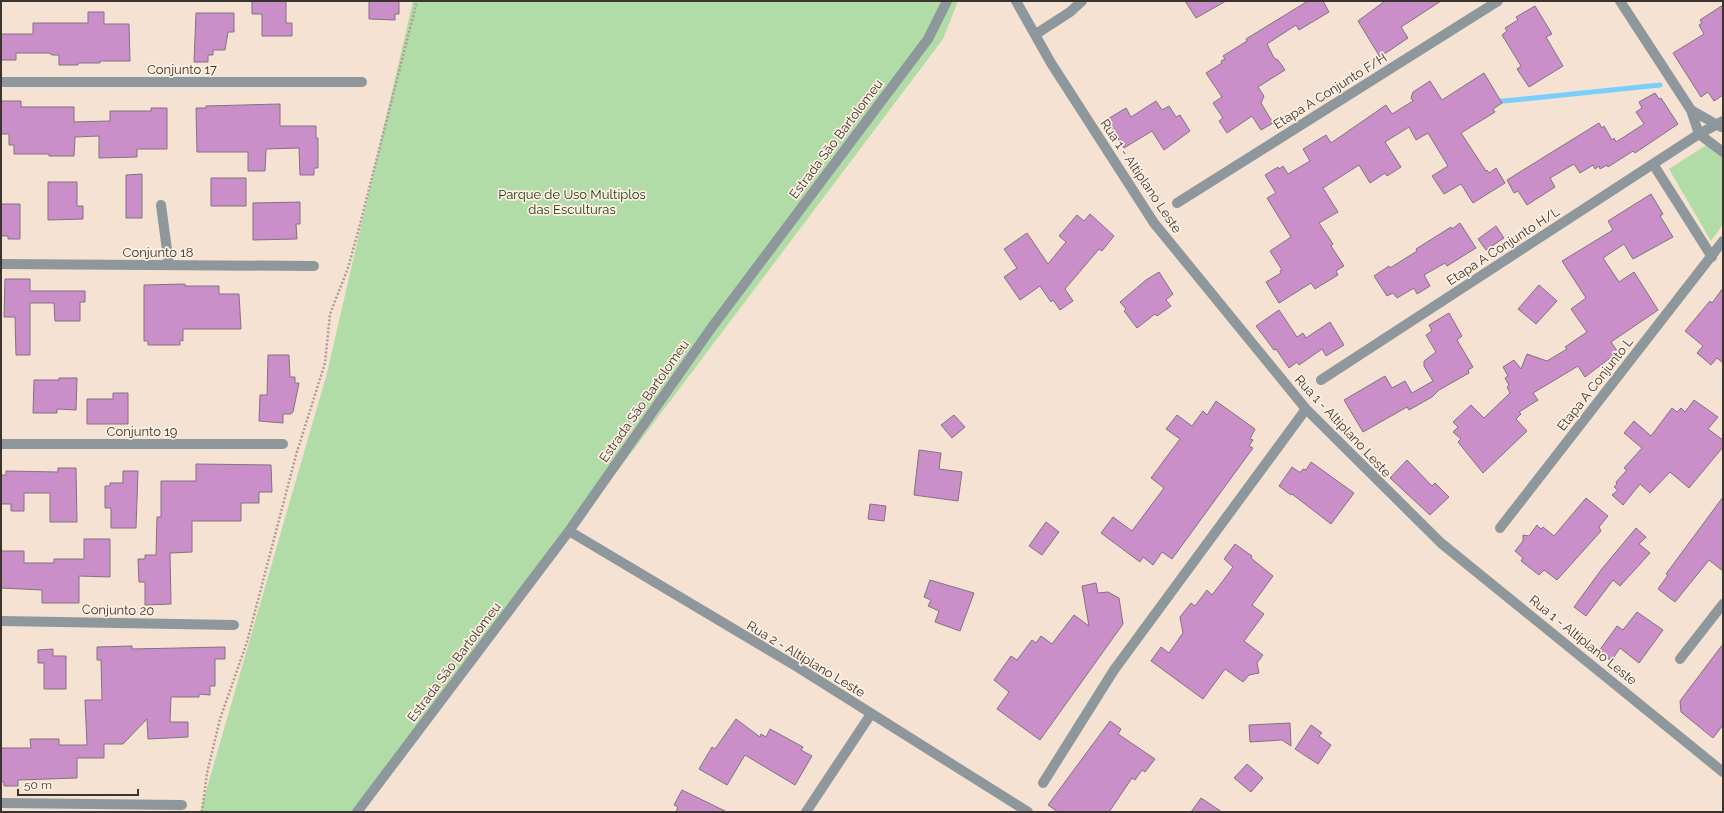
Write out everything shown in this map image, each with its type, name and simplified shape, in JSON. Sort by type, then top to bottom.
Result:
[{"type":"street","name":"Estrada São Bartolomeu","points":[[357,812],[569,531],[712,327],[928,39],[947,1]]},
{"type":"street","name":"Rua 1 - Altiplano Leste","points":[[1016,1],[1051,63],[1154,223],[1306,409],[1442,543],[1723,772]]},
{"type":"street","points":[[1036,34],[1070,12],[1082,1]]},
{"type":"street","name":"Etapa A Conjunto F/H","points":[[1177,204],[1498,1]]},
{"type":"street","points":[[1620,1],[1691,110],[1699,134],[1723,152]]},
{"type":"street","name":"Conjunto 17","points":[[1,82],[362,82]]},
{"type":"street","points":[[1691,110],[1721,124]]},
{"type":"street","name":"Etapa A Conjunto H/L","points":[[1321,380],[1699,134],[1721,124]]},
{"type":"street","points":[[1653,164],[1712,257]]},
{"type":"street","points":[[161,205],[169,265]]},
{"type":"street","name":"Etapa A Conjunto L","points":[[1500,528],[1723,241]]},
{"type":"street","name":"Conjunto 18","points":[[1,264],[314,266]]},
{"type":"street","points":[[1043,783],[1114,670],[1306,409]]},
{"type":"street","name":"Conjunto 19","points":[[1,444],[283,444]]},
{"type":"street","name":"Rua 2 - Altiplano Leste","points":[[569,531],[799,668],[1028,812]]},
{"type":"street","points":[[1680,659],[1723,604]]},
{"type":"street","name":"Conjunto 20","points":[[1,621],[234,625]]},
{"type":"street","points":[[806,812],[871,714]]},
{"type":"street","points":[[1,804],[182,805]]},
{"type":"path","points":[[202,812],[207,773],[220,719],[247,642],[294,463],[325,363],[330,314],[348,268],[417,1]]},
{"type":"green space","name":"Parque de Uso Multiplos das Esculturas","points":[[413,1],[958,1],[943,39],[573,530],[354,812],[200,812],[327,373]]},
{"type":"green space","points":[[1711,142],[1723,157],[1723,224],[1711,241],[1669,169]]},
{"type":"building","points":[[252,1],[286,1],[286,23],[292,23],[292,36],[262,36],[262,14],[252,14]]},
{"type":"building","points":[[369,1],[399,1],[399,14],[395,14],[395,20],[369,19]]},
{"type":"building","points":[[1185,1],[1226,1],[1196,18]]},
{"type":"building","points":[[1308,1],[1323,1],[1329,12],[1299,30],[1296,25],[1267,44],[1274,58],[1278,60],[1285,70],[1258,87],[1264,96],[1261,103],[1273,123],[1261,130],[1252,116],[1227,133],[1219,121],[1223,118],[1213,103],[1222,97],[1206,73],[1222,63],[1221,61],[1225,59],[1223,56],[1247,41],[1246,39]]},
{"type":"building","points":[[1385,1],[1441,1],[1401,27],[1408,38],[1380,57],[1358,21]]},
{"type":"building","points":[[1723,5],[1723,95],[1714,101],[1708,92],[1701,97],[1673,53],[1704,34],[1699,25],[1702,23],[1700,20]]},
{"type":"building","points":[[1535,6],[1552,34],[1546,37],[1563,66],[1529,87],[1517,69],[1521,66],[1502,35],[1507,31],[1505,28],[1518,20],[1516,17]]},
{"type":"building","points":[[88,12],[104,12],[104,24],[129,24],[130,61],[100,61],[100,63],[59,65],[59,55],[52,55],[49,53],[16,53],[16,60],[1,60],[1,34],[33,34],[33,23],[88,23]]},
{"type":"building","points":[[196,13],[234,13],[234,32],[228,32],[225,50],[213,50],[213,55],[208,55],[208,62],[194,62]]},
{"type":"building","points":[[1484,73],[1502,103],[1493,109],[1495,112],[1461,133],[1486,171],[1487,170],[1489,173],[1496,168],[1505,183],[1473,203],[1461,184],[1444,194],[1432,176],[1448,166],[1428,133],[1416,140],[1409,127],[1385,142],[1401,167],[1387,176],[1385,173],[1370,183],[1359,165],[1323,188],[1338,212],[1319,223],[1333,244],[1331,246],[1344,266],[1336,271],[1338,275],[1315,289],[1311,283],[1279,303],[1266,282],[1281,273],[1280,271],[1282,270],[1270,251],[1291,237],[1267,198],[1276,193],[1265,175],[1278,167],[1279,169],[1283,166],[1288,174],[1310,161],[1303,149],[1326,135],[1331,143],[1386,105],[1392,114],[1413,101],[1411,98],[1413,92],[1430,81],[1442,100]]},
{"type":"building","points":[[1655,93],[1659,99],[1661,98],[1678,124],[1635,153],[1633,151],[1608,167],[1607,165],[1600,169],[1599,166],[1595,169],[1593,165],[1580,173],[1574,164],[1550,178],[1555,187],[1527,205],[1518,191],[1514,193],[1507,180],[1599,123],[1602,128],[1604,126],[1612,140],[1614,138],[1616,142],[1644,124],[1636,112],[1642,108],[1639,102]]},
{"type":"building","points":[[1,101],[21,101],[21,107],[74,107],[74,122],[110,121],[110,111],[151,111],[151,108],[167,108],[167,149],[137,149],[137,157],[99,158],[99,136],[75,137],[74,156],[14,154],[14,145],[9,145],[9,134],[1,134]]},
{"type":"building","points":[[1156,101],[1162,110],[1169,106],[1176,117],[1180,115],[1190,131],[1164,150],[1152,131],[1124,148],[1106,120],[1126,108],[1131,117]]},
{"type":"building","points":[[280,104],[280,126],[316,126],[316,138],[318,138],[318,168],[314,168],[314,175],[300,175],[299,148],[266,149],[265,171],[248,171],[248,152],[197,152],[196,108],[206,108],[206,106]]},
{"type":"building","points":[[142,174],[142,218],[126,218],[126,175]]},
{"type":"building","points":[[211,178],[246,178],[246,206],[211,206]]},
{"type":"building","points":[[48,182],[77,182],[77,206],[83,206],[83,219],[48,220]]},
{"type":"building","points":[[1651,194],[1663,214],[1660,216],[1673,237],[1633,259],[1624,244],[1603,258],[1619,282],[1634,272],[1658,310],[1611,342],[1618,352],[1585,377],[1578,366],[1533,393],[1538,400],[1519,412],[1521,414],[1516,419],[1527,431],[1483,473],[1458,442],[1461,439],[1453,432],[1458,427],[1453,422],[1471,405],[1484,418],[1510,393],[1507,387],[1509,385],[1505,378],[1508,376],[1503,367],[1514,360],[1521,369],[1527,354],[1547,361],[1567,349],[1565,347],[1587,332],[1571,309],[1586,298],[1562,261],[1613,230],[1608,221]]},
{"type":"building","points":[[300,202],[300,224],[296,224],[297,239],[253,240],[253,203]]},
{"type":"building","points":[[1,204],[20,204],[20,239],[8,239],[8,236],[1,236]]},
{"type":"building","points":[[1090,214],[1114,236],[1102,251],[1099,249],[1065,289],[1073,301],[1060,310],[1053,300],[1051,302],[1040,286],[1020,300],[1004,277],[1017,268],[1004,249],[1027,233],[1048,264],[1066,242],[1059,236],[1077,215],[1084,221]]},
{"type":"building","points":[[1460,223],[1476,248],[1447,266],[1445,263],[1424,275],[1430,286],[1417,294],[1414,288],[1397,298],[1393,293],[1387,296],[1374,276],[1389,266],[1390,268],[1417,251],[1416,249]]},
{"type":"building","points":[[1496,226],[1504,238],[1486,250],[1478,239]]},
{"type":"building","points":[[1159,272],[1173,294],[1166,300],[1171,306],[1157,316],[1155,314],[1137,328],[1124,311],[1126,309],[1120,302],[1146,280]]},
{"type":"building","points":[[5,279],[30,279],[30,291],[85,291],[85,302],[80,302],[80,321],[55,321],[54,303],[30,303],[30,355],[16,355],[15,317],[4,317]]},
{"type":"building","points":[[185,284],[185,286],[219,286],[219,294],[239,294],[241,329],[183,329],[183,341],[180,340],[180,345],[148,345],[148,341],[144,341],[144,285]]},
{"type":"building","points":[[1539,285],[1557,301],[1536,324],[1518,309]]},
{"type":"building","points":[[1723,288],[1723,363],[1717,358],[1711,365],[1697,353],[1703,346],[1685,331],[1710,301],[1712,303]]},
{"type":"building","points":[[1279,310],[1297,337],[1303,333],[1306,338],[1330,322],[1344,345],[1326,356],[1322,349],[1299,365],[1297,362],[1289,368],[1276,349],[1274,350],[1256,326]]},
{"type":"building","points":[[1449,313],[1462,336],[1457,340],[1473,367],[1468,370],[1469,373],[1439,390],[1432,397],[1409,410],[1407,407],[1363,432],[1344,400],[1385,376],[1392,388],[1405,381],[1412,393],[1433,381],[1424,366],[1424,361],[1436,352],[1426,335],[1432,331],[1429,325]]},
{"type":"building","points":[[268,355],[289,355],[290,377],[295,377],[295,383],[299,383],[293,412],[291,414],[283,414],[283,423],[259,421],[260,395],[267,395]]},
{"type":"building","points":[[59,378],[77,378],[76,410],[57,409],[57,413],[33,413],[34,380],[59,380]]},
{"type":"building","points":[[113,393],[128,393],[128,424],[87,424],[87,399],[113,399]]},
{"type":"building","points":[[1694,400],[1718,417],[1708,429],[1723,440],[1723,447],[1689,488],[1670,472],[1650,493],[1640,484],[1623,505],[1612,495],[1618,490],[1614,487],[1617,484],[1616,482],[1627,470],[1624,468],[1642,448],[1624,433],[1634,421],[1651,436],[1672,408],[1677,412],[1681,408],[1685,412]]},
{"type":"building","points":[[1216,401],[1255,429],[1250,439],[1253,440],[1249,446],[1253,448],[1172,559],[1162,552],[1153,565],[1143,557],[1140,562],[1101,533],[1113,517],[1132,531],[1164,488],[1151,478],[1180,439],[1166,429],[1177,415],[1192,426],[1203,411],[1207,415]]},
{"type":"building","points":[[954,415],[965,427],[952,438],[941,425]]},
{"type":"building","points":[[919,450],[941,453],[939,469],[962,472],[958,501],[914,495]]},
{"type":"building","points":[[1407,460],[1432,486],[1435,483],[1449,497],[1430,515],[1390,478]]},
{"type":"building","points":[[1311,462],[1354,493],[1331,524],[1292,494],[1291,495],[1279,486],[1292,467],[1301,472],[1303,469],[1306,470]]},
{"type":"building","points":[[196,464],[271,465],[272,492],[259,492],[259,503],[241,503],[241,521],[192,521],[192,552],[170,553],[171,604],[145,605],[145,582],[139,582],[138,559],[145,559],[145,555],[156,555],[157,517],[161,517],[161,481],[196,481]]},
{"type":"building","points":[[58,468],[76,468],[77,522],[50,522],[50,493],[24,493],[24,511],[11,511],[11,504],[1,504],[1,475],[6,475],[6,471],[58,472]]},
{"type":"building","points":[[123,471],[138,471],[136,528],[111,528],[111,508],[105,508],[105,486],[110,486],[110,483],[123,483]]},
{"type":"building","points":[[1723,497],[1723,571],[1709,560],[1675,602],[1658,589],[1668,575],[1666,574]]},
{"type":"building","points":[[1586,498],[1608,516],[1599,527],[1601,531],[1557,580],[1544,570],[1539,575],[1521,561],[1523,558],[1515,551],[1523,541],[1523,535],[1529,536],[1537,525],[1541,529],[1543,527],[1554,536]]},
{"type":"building","points":[[870,504],[886,506],[884,521],[868,519]]},
{"type":"building","points":[[1046,522],[1059,532],[1042,555],[1029,546]]},
{"type":"building","points":[[1636,528],[1646,537],[1639,544],[1650,553],[1620,586],[1613,580],[1586,616],[1574,607],[1601,570]]},
{"type":"building","points":[[84,539],[110,539],[110,577],[79,576],[79,603],[42,603],[42,590],[1,588],[1,551],[24,551],[24,563],[54,563],[54,559],[84,559]]},
{"type":"building","points":[[1235,544],[1252,556],[1251,558],[1273,576],[1252,605],[1264,614],[1244,641],[1263,655],[1257,663],[1259,673],[1249,675],[1243,682],[1225,669],[1203,699],[1151,661],[1161,647],[1169,653],[1183,633],[1180,617],[1191,603],[1195,606],[1207,590],[1212,595],[1233,567],[1224,559]]},
{"type":"building","points":[[930,580],[974,593],[960,631],[935,622],[939,611],[928,606],[931,600],[924,597]]},
{"type":"building","points":[[1096,583],[1098,593],[1108,592],[1119,598],[1123,624],[1040,740],[997,709],[1009,692],[994,680],[1011,656],[1017,660],[1032,640],[1036,643],[1041,636],[1052,644],[1074,615],[1089,626],[1082,586]]},
{"type":"building","points":[[1637,612],[1663,630],[1639,663],[1620,648],[1611,661],[1599,651],[1617,626],[1623,630]]},
{"type":"building","points":[[1723,644],[1723,725],[1713,738],[1681,712],[1680,701]]},
{"type":"building","points":[[132,646],[132,649],[225,647],[225,659],[215,659],[215,686],[210,686],[210,695],[199,694],[199,697],[171,697],[170,722],[188,722],[188,737],[148,739],[147,719],[123,744],[104,744],[104,758],[77,758],[77,778],[18,780],[18,786],[4,786],[4,782],[1,782],[1,748],[31,748],[30,739],[59,739],[59,745],[87,745],[85,700],[102,700],[101,660],[97,660],[97,647]]},
{"type":"building","points":[[53,649],[53,656],[66,656],[66,689],[44,689],[44,663],[38,663],[38,650]]},
{"type":"building","points":[[736,719],[760,737],[761,734],[766,737],[770,729],[803,747],[801,750],[812,756],[795,785],[745,755],[727,785],[699,769],[712,747],[715,749]]},
{"type":"building","points":[[1110,721],[1121,729],[1118,734],[1155,759],[1145,772],[1142,770],[1135,780],[1132,778],[1109,812],[1058,812],[1048,805]]},
{"type":"building","points":[[1290,723],[1291,746],[1282,740],[1250,742],[1249,725]]},
{"type":"building","points":[[1311,725],[1322,733],[1319,736],[1331,745],[1318,764],[1295,749]]},
{"type":"building","points":[[1247,764],[1263,778],[1251,792],[1234,778]]},
{"type":"building","points":[[682,790],[727,812],[676,812],[678,807],[674,805]]},
{"type":"building","points":[[1201,798],[1222,812],[1191,812]]},
{"type":"waterway","points":[[1494,102],[1660,85]]}]
